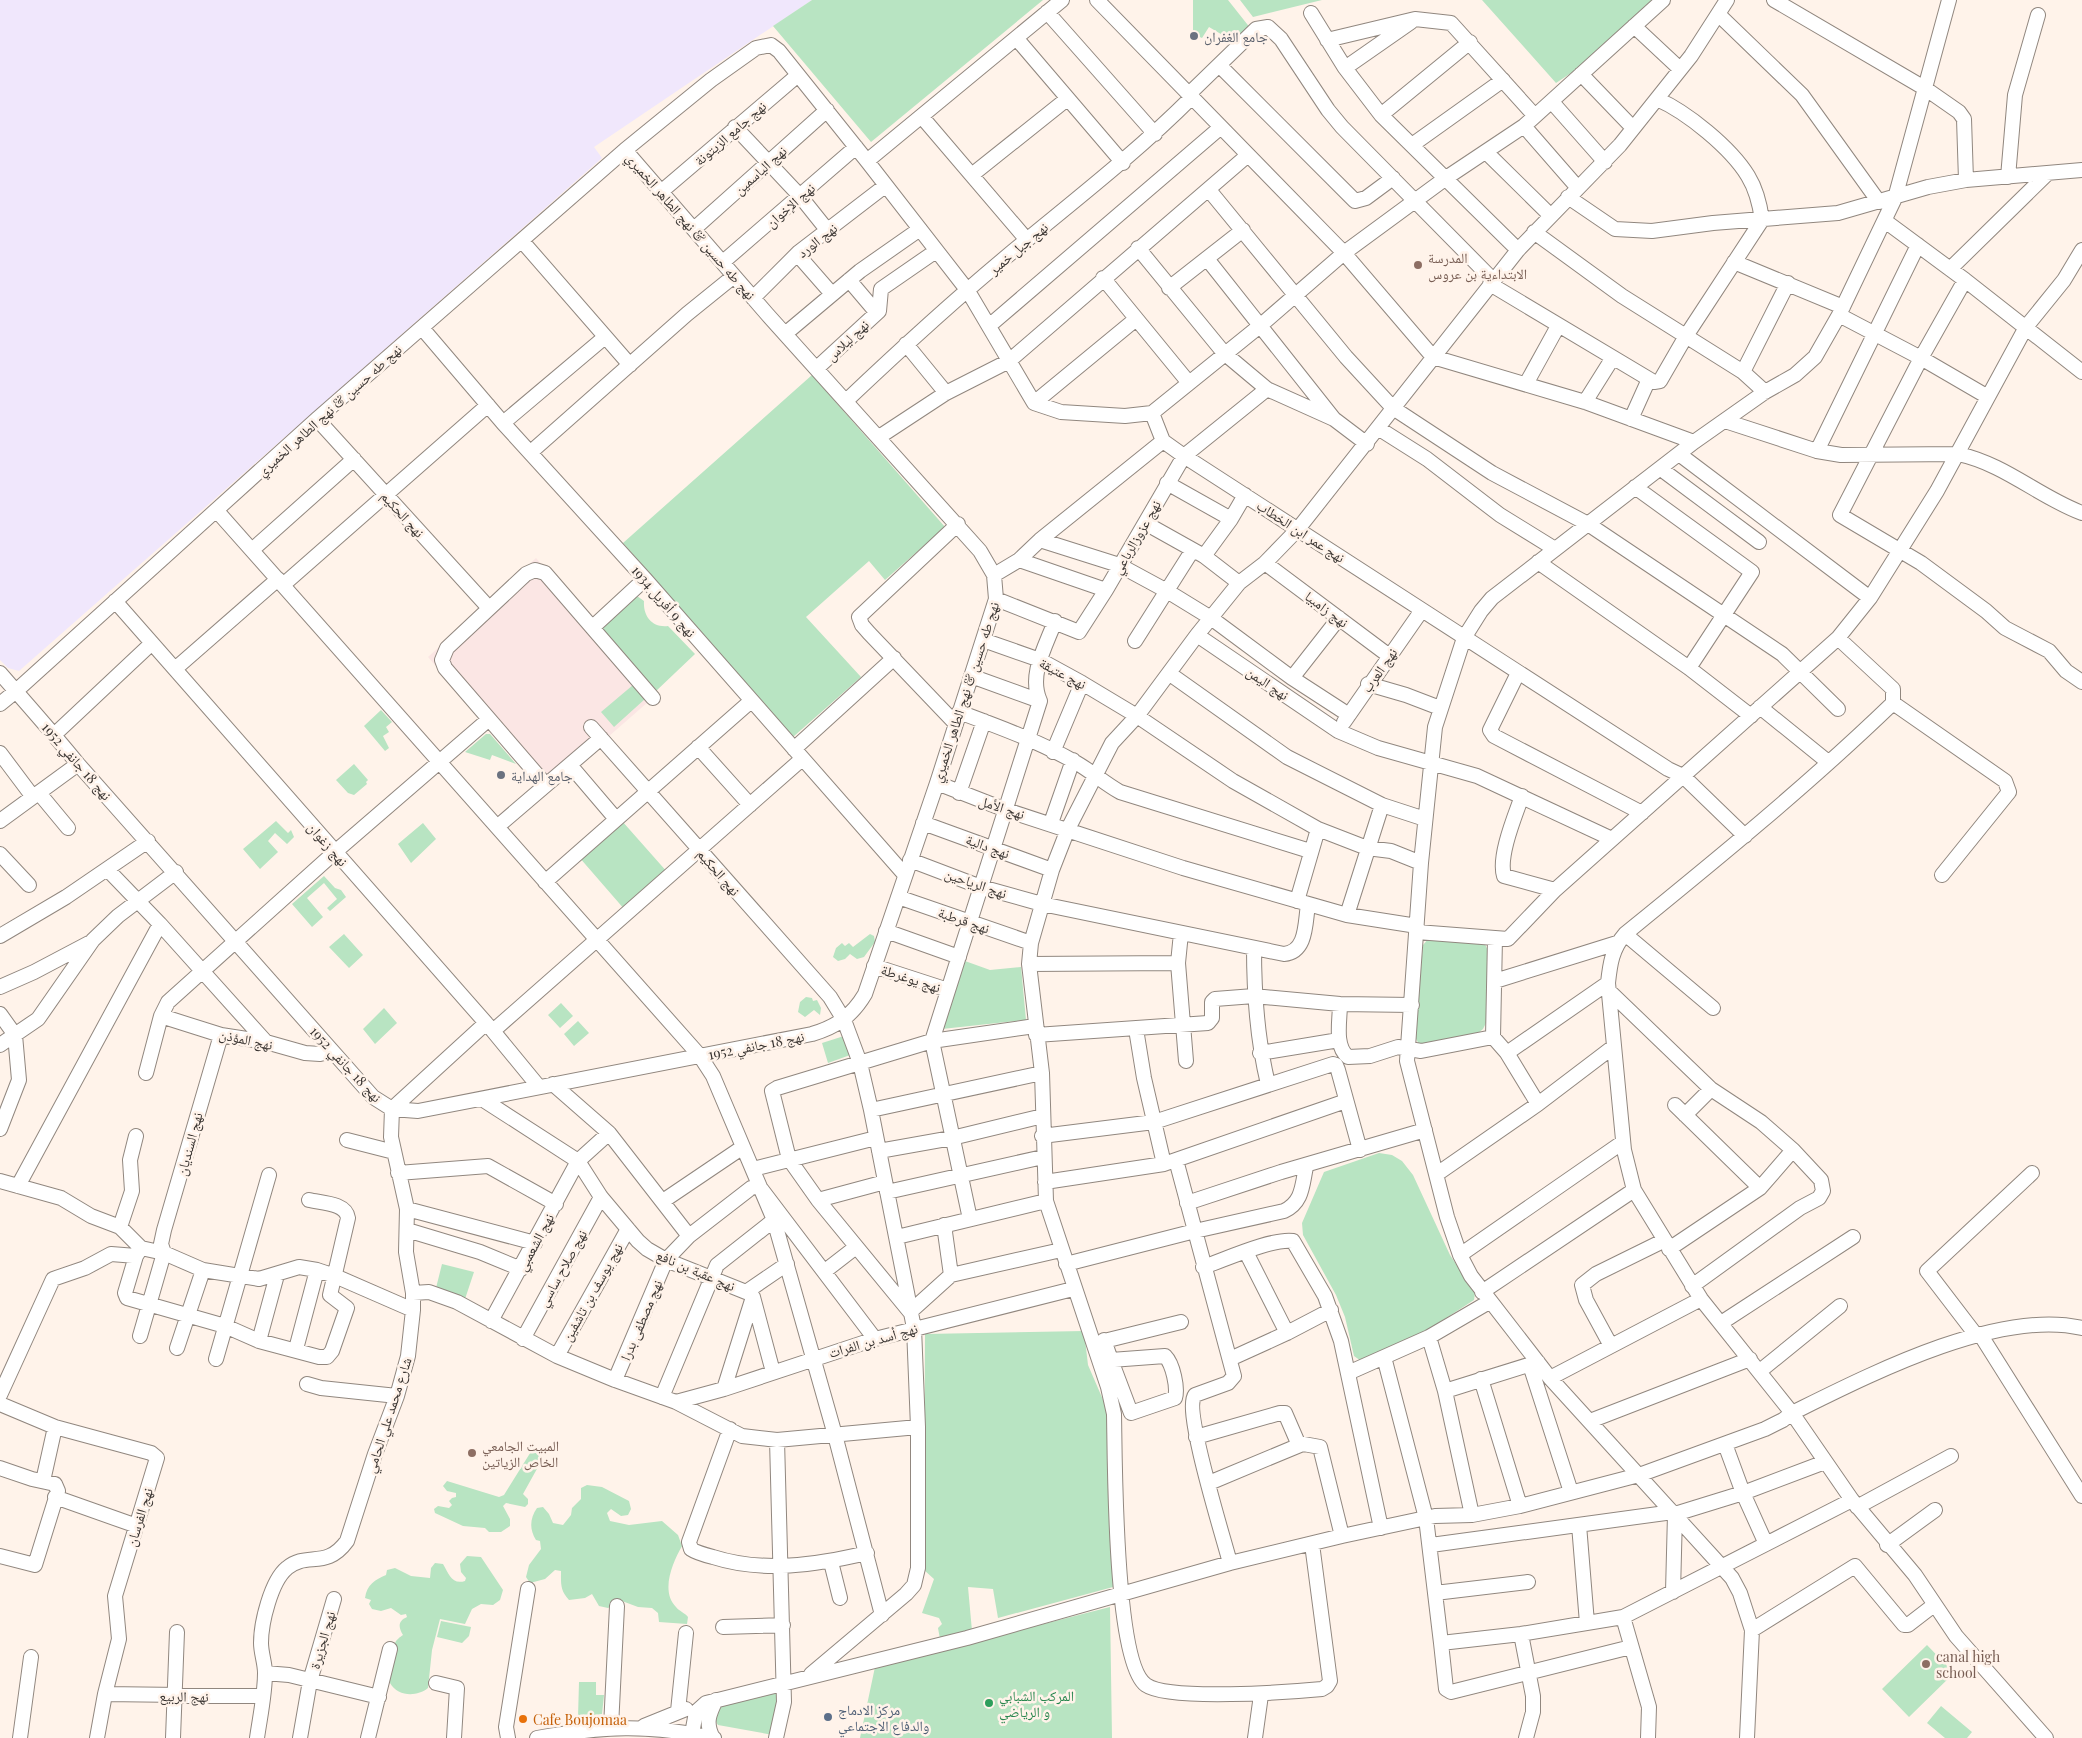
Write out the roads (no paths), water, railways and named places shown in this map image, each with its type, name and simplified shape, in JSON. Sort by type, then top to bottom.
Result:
[{"type":"street","points":[[867,160],[1016,40],[1062,0]]},
{"type":"street","points":[[1096,0],[1344,253],[1433,357],[1585,402],[1694,442]]},
{"type":"street","points":[[624,150],[711,80],[760,45],[775,48],[867,160],[885,186],[968,291],[1034,403],[1061,412],[1125,416],[1152,413],[1261,325],[1344,253],[1446,178],[1487,153],[1524,126],[1663,0]]},
{"type":"street","points":[[1312,1544],[1330,1681],[1327,1686],[1322,1689],[1260,1695],[1161,1691],[1146,1685],[1135,1672],[1121,1595],[1114,1414],[1098,1342],[1073,1288],[1046,1201],[1042,1136],[1042,1073],[1029,964],[1031,943],[1052,870],[1068,829],[1094,774],[1112,743],[1138,716],[1197,635],[1239,584],[1265,563],[1298,529],[1367,444],[1491,282],[1518,250],[1550,215],[1605,162],[1680,69],[1727,0]]},
{"type":"street","points":[[1774,0],[1926,89],[1959,112],[1964,119],[1966,180]]},
{"type":"street","points":[[1747,1738],[1752,1630],[1740,1593],[1724,1567],[1534,1363],[1486,1297],[1460,1255],[1447,1217],[1407,1061],[1430,761],[1440,708],[1464,638],[1481,610],[1492,598],[1694,442],[1765,392],[1807,366],[1815,357],[1841,311],[1886,221],[1895,198],[1949,0]]},
{"type":"street","points":[[1047,12],[1155,134]]},
{"type":"street","points":[[1311,13],[1345,68],[1381,115],[1518,250]]},
{"type":"street","points":[[1718,14],[1802,95],[1879,202]]},
{"type":"street","points":[[2008,177],[2015,95],[2038,15]]},
{"type":"street","points":[[1327,40],[1416,19],[1451,23],[1535,116]]},
{"type":"street","points":[[1345,68],[1416,19]]},
{"type":"street","points":[[1634,26],[1680,69]]},
{"type":"street","name":"نهج جبل خمير","points":[[846,401],[906,344],[1026,240],[1155,134],[1219,65],[1256,29],[1268,27],[1281,39],[1328,110],[1393,178]]},
{"type":"street","points":[[1016,40],[1123,162]]},
{"type":"street","points":[[1381,115],[1470,42]]},
{"type":"street","points":[[1219,65],[1355,202],[1366,198],[1393,178],[1491,282],[1612,359],[1656,382],[1660,381],[1686,336],[1762,220],[1760,204],[1748,175],[1727,150],[1683,113],[1657,99]]},
{"type":"street","name":"نهج جامع الزيتونة","points":[[662,191],[798,74]]},
{"type":"street","points":[[1581,74],[1633,128]]},
{"type":"street","points":[[1412,145],[1503,80]]},
{"type":"street","points":[[973,174],[1067,99]]},
{"type":"street","points":[[1552,102],[1605,162]]},
{"type":"street","name":"نهج الياسمين","points":[[694,229],[827,110]]},
{"type":"street","points":[[922,117],[973,174],[1026,240]]},
{"type":"street","points":[[1524,126],[1573,193],[1607,226],[1622,230],[1652,231],[1713,223],[1838,213],[1895,198],[1928,186],[1966,180],[2082,170]]},
{"type":"street","points":[[736,127],[800,196],[828,231]]},
{"type":"street","points":[[988,326],[1221,127]]},
{"type":"street","name":"نهج الإخوان","points":[[723,262],[856,147]]},
{"type":"street","name":"نهج طه حسين & نهج الطاهر الخميري","points":[[0,704],[317,419],[624,150],[662,191],[785,334],[958,524],[980,551],[994,575],[996,599],[923,823],[864,994],[857,1007],[844,1020]]},
{"type":"street","points":[[1487,153],[1550,215]]},
{"type":"street","points":[[878,437],[946,394],[1009,361],[1248,155]]},
{"type":"street","points":[[1950,269],[2048,173]]},
{"type":"street","name":"نهج الورد","points":[[753,298],[797,254],[885,186]]},
{"type":"street","points":[[1209,190],[1346,358],[1393,408],[1492,473],[1588,524],[1724,614],[1782,654],[1838,708]]},
{"type":"street","points":[[1886,221],[2082,372]]},
{"type":"street","points":[[785,334],[849,280],[920,229]]},
{"type":"street","points":[[1169,288],[1208,260],[1243,230]]},
{"type":"street","points":[[1534,232],[1622,296],[1743,372],[1765,392]]},
{"type":"street","points":[[522,240],[630,365]]},
{"type":"street","points":[[1817,451],[1918,245]]},
{"type":"street","points":[[1138,248],[1224,353],[1268,389],[1334,419],[1367,444]]},
{"type":"street","name":"نهج ليلاس","points":[[816,368],[876,313],[881,289],[936,251]]},
{"type":"street","points":[[1538,1104],[1507,1053],[1493,1037],[1495,938],[1508,939],[1555,890],[1838,638],[1870,598],[1958,454],[2026,327],[2064,280],[2081,253]]},
{"type":"street","points":[[797,254],[832,294]]},
{"type":"street","points":[[1208,260],[1334,419]]},
{"type":"street","points":[[1734,262],[1788,284],[1841,311],[1874,335],[1921,358],[1988,397]]},
{"type":"street","points":[[531,452],[734,276]]},
{"type":"street","points":[[1103,278],[1189,383]]},
{"type":"street","points":[[849,280],[876,313]]},
{"type":"street","points":[[1965,280],[1921,358],[1840,515],[1938,576],[1986,611],[2005,628],[2049,651],[2066,671],[2082,682]]},
{"type":"street","points":[[1743,372],[1788,284]]},
{"type":"street","points":[[1034,403],[1136,319]]},
{"type":"street","points":[[1526,384],[1558,326]]},
{"type":"street","name":"نهج 9 أفريل 1934","points":[[422,328],[503,423],[645,579],[905,876]]},
{"type":"street","points":[[503,423],[605,337]]},
{"type":"street","points":[[906,344],[946,394]]},
{"type":"street","points":[[1585,402],[1612,359]]},
{"type":"street","points":[[1631,419],[1649,379]]},
{"type":"street","name":"نهج عزوزالرباعي","points":[[996,599],[1079,632],[1106,590],[1184,456],[1268,389]]},
{"type":"street","points":[[175,669],[386,495],[488,405]]},
{"type":"street","points":[[994,575],[1019,560],[1040,540],[1163,441],[1152,413]]},
{"type":"street","name":"نهج الحكيم","points":[[317,419],[489,608]]},
{"type":"street","points":[[1725,421],[1817,451],[1841,455],[1958,454],[1993,465],[2082,513]]},
{"type":"street","points":[[1378,428],[1426,459],[1500,515],[1555,550]]},
{"type":"street","name":"نهج عمر ابن الخطاب","points":[[1163,441],[1518,673],[1668,769],[1683,776],[1745,836]]},
{"type":"street","points":[[1679,454],[1870,598]]},
{"type":"street","points":[[252,550],[354,460]]},
{"type":"street","points":[[1661,469],[1759,542]]},
{"type":"street","points":[[1167,483],[1231,519]]},
{"type":"street","points":[[1635,487],[1752,572],[1689,668]]},
{"type":"street","points":[[1135,641],[1167,591],[1231,519],[1245,495]]},
{"type":"street","points":[[217,510],[700,1056],[713,1076],[774,1220],[835,1434],[882,1615]]},
{"type":"street","points":[[1144,523],[1198,554],[1239,584]]},
{"type":"street","points":[[958,524],[859,615],[862,625],[957,718],[984,721],[1029,737],[1053,752],[1073,760],[1108,786],[1146,801],[1310,851]]},
{"type":"street","points":[[1040,540],[1119,565],[1167,591],[1211,618],[1292,678],[1349,715]]},
{"type":"street","points":[[1019,560],[1106,590]]},
{"type":"street","points":[[1538,562],[1689,668],[1756,711],[1828,762]]},
{"type":"street","name":"نهج زامبيا","points":[[1265,563],[1388,656]]},
{"type":"street","points":[[546,785],[445,668],[442,660],[447,648],[526,574],[535,570],[548,576],[653,698]]},
{"type":"street","points":[[593,627],[645,579]]},
{"type":"street","name":"نهج زغوان","points":[[115,601],[490,1027],[539,1087]]},
{"type":"street","name":"نهج العرب","points":[[1338,731],[1368,684],[1422,610]]},
{"type":"street","points":[[1292,678],[1339,618]]},
{"type":"street","points":[[970,1218],[932,1042],[1040,701],[1035,680],[1040,660],[1055,621]]},
{"type":"street","name":"نهج اليمن","points":[[1197,635],[1338,731],[1378,748],[1430,761],[1477,776],[1612,839]]},
{"type":"street","points":[[1838,638],[1893,689],[1893,702],[1745,836],[1621,939],[1611,956],[1608,987],[1623,1142],[1634,1190],[1666,1245],[1701,1299],[1792,1413],[1855,1504],[1887,1545],[1915,1575],[1956,1636],[2046,1738]]},
{"type":"street","name":"نهج عتيقة","points":[[983,640],[1040,660],[1082,683],[1138,716],[1233,781],[1318,830],[1367,848],[1391,851],[1421,863]]},
{"type":"street","points":[[54,735],[152,643]]},
{"type":"street","points":[[392,1109],[597,940],[750,805],[894,658]]},
{"type":"street","name":"نهج 18 جانفي 1952","points":[[0,673],[78,764],[237,941],[332,1052],[373,1096],[392,1109],[418,1111],[482,1099],[812,1034],[828,1030],[844,1020]]},
{"type":"street","points":[[1518,673],[1493,721],[1490,730],[1494,736],[1642,812]]},
{"type":"street","points":[[1170,674],[1287,756],[1382,806],[1425,819]]},
{"type":"street","points":[[971,676],[1040,701]]},
{"type":"street","points":[[1053,752],[1082,683]]},
{"type":"street","points":[[1368,684],[1406,695],[1440,708]]},
{"type":"street","points":[[545,882],[751,701]]},
{"type":"street","points":[[1893,702],[2006,781],[2009,787],[2009,792],[1942,875]]},
{"type":"street","points":[[146,1073],[161,1016],[168,1002],[335,852],[489,719]]},
{"type":"street","points":[[959,793],[984,721]]},
{"type":"street","name":"نهج الحكيم","points":[[591,726],[830,997],[844,1020],[854,1042],[871,1110],[914,1328],[918,1427],[917,1578],[906,1594],[808,1676]]},
{"type":"street","points":[[497,827],[601,738]]},
{"type":"street","points":[[698,747],[750,805]]},
{"type":"street","points":[[0,753],[36,795],[68,828]]},
{"type":"street","points":[[1051,823],[1073,760]]},
{"type":"street","points":[[0,820],[78,764]]},
{"type":"street","points":[[570,765],[616,819]]},
{"type":"street","name":"نهج الأمل","points":[[936,783],[1006,810],[1051,823],[1183,868],[1303,903],[1347,915],[1417,929],[1495,938]]},
{"type":"street","points":[[1522,796],[1507,842],[1502,870],[1504,876],[1555,890]]},
{"type":"street","points":[[1347,915],[1382,806]]},
{"type":"street","name":"نهج دالية","points":[[923,823],[1052,870]]},
{"type":"street","points":[[1303,903],[1310,851],[1318,830]]},
{"type":"street","points":[[0,936],[26,922],[148,841]]},
{"type":"street","points":[[0,854],[29,885]]},
{"type":"street","name":"نهج الرياحين","points":[[910,860],[981,886],[1042,904],[1284,954],[1301,946],[1303,903]]},
{"type":"street","points":[[107,869],[160,924],[266,1042]]},
{"type":"street","points":[[0,987],[34,972],[93,940],[138,901],[176,872]]},
{"type":"street","name":"نهج قرطبة","points":[[898,897],[1031,943]]},
{"type":"street","points":[[18,1186],[160,924]]},
{"type":"street","points":[[886,931],[959,957]]},
{"type":"street","points":[[1180,933],[1178,963],[1186,1061]]},
{"type":"street","points":[[1495,981],[1621,939]]},
{"type":"street","points":[[1621,939],[1713,1008]]},
{"type":"street","points":[[0,1045],[38,1019],[93,940]]},
{"type":"street","points":[[1254,948],[1254,996],[1260,1053],[1268,1084]]},
{"type":"street","points":[[1029,964],[1178,963]]},
{"type":"street","name":"نهج يوغرطة","points":[[874,966],[948,990]]},
{"type":"street","points":[[1507,1053],[1608,987]]},
{"type":"street","points":[[1608,987],[1711,1089],[1761,1122],[1821,1180],[1823,1191],[1819,1198],[1800,1208],[1692,1286]]},
{"type":"street","points":[[1061,1250],[951,1276],[910,1312],[818,1200],[789,1159],[772,1091],[932,1042],[1036,1031],[1136,1028],[1208,1023],[1211,1020],[1212,1002],[1214,999],[1254,996],[1340,1004],[1412,1005]]},
{"type":"street","points":[[1340,1004],[1340,1053],[1346,1102],[1360,1150]]},
{"type":"street","points":[[0,1014],[15,1035],[19,1080],[0,1129]]},
{"type":"street","name":"نهج المؤذن","points":[[161,1016],[222,1035],[266,1042],[305,1053],[320,1054],[332,1052]]},
{"type":"street","points":[[1136,1028],[1144,1078],[1154,1122],[1188,1203],[1203,1267],[1234,1376],[1232,1380],[1193,1398],[1192,1412],[1196,1437],[1230,1564]]},
{"type":"street","name":"نهج السنديان","points":[[140,1336],[164,1253],[161,1244],[164,1230],[222,1035]]},
{"type":"street","points":[[1260,1053],[1340,1053],[1348,1057],[1370,1056],[1398,1047],[1420,1050],[1493,1037]]},
{"type":"street","points":[[1437,1174],[1538,1104],[1613,1047]]},
{"type":"street","points":[[1042,1136],[1154,1122],[1330,1065],[1340,1053]]},
{"type":"street","points":[[871,1110],[1042,1073]]},
{"type":"street","points":[[553,1084],[609,1133],[689,1236]]},
{"type":"street","points":[[1711,1089],[1680,1110],[1760,1188]]},
{"type":"street","points":[[482,1099],[578,1161],[609,1133]]},
{"type":"street","points":[[1045,1182],[1170,1162],[1346,1102]]},
{"type":"street","name":"شارع محمد علي الحامي","points":[[257,1738],[265,1673],[261,1640],[272,1590],[278,1578],[288,1566],[333,1556],[348,1541],[375,1454],[397,1396],[408,1356],[413,1293],[406,1252],[407,1209],[394,1152],[392,1109]]},
{"type":"street","points":[[752,1169],[789,1159],[877,1144],[952,1138],[1043,1116]]},
{"type":"street","points":[[1188,1203],[1426,1130]]},
{"type":"street","points":[[120,1227],[132,1191],[130,1160],[136,1136]]},
{"type":"street","points":[[347,1140],[394,1152]]},
{"type":"street","points":[[1460,1255],[1623,1142]]},
{"type":"street","points":[[663,1201],[743,1147]]},
{"type":"street","points":[[1611,1346],[1586,1300],[1582,1285],[1596,1274],[1666,1245],[1760,1188],[1792,1150]]},
{"type":"street","points":[[818,1200],[960,1176],[1043,1157]]},
{"type":"street","name":"نهج عقبة بن نافع","points":[[578,1161],[602,1197],[638,1241],[666,1260],[751,1294],[787,1264]]},
{"type":"street","name":"نهج الشعمبي","points":[[491,1321],[521,1269],[578,1161]]},
{"type":"street","points":[[398,1173],[488,1166],[556,1204]]},
{"type":"street","points":[[1066,1264],[1291,1208],[1300,1196],[1306,1166]]},
{"type":"street","points":[[2032,1173],[1927,1271],[1928,1275],[1978,1335],[2082,1496]]},
{"type":"street","points":[[216,1359],[269,1175]]},
{"type":"street","points":[[0,1181],[61,1198],[92,1216],[120,1227],[139,1252]]},
{"type":"street","points":[[759,1186],[875,1339]]},
{"type":"street","name":"نهج مصطفى بدرا","points":[[615,1380],[666,1260],[689,1236],[751,1188],[759,1186]]},
{"type":"street","points":[[1348,1373],[1429,1337],[1634,1190]]},
{"type":"street","name":"نهج صلاح ساسي","points":[[523,1339],[602,1197]]},
{"type":"street","points":[[139,1252],[125,1295],[150,1306],[225,1326],[259,1341],[325,1358],[332,1351],[347,1307],[330,1295],[348,1214],[340,1206],[309,1200]]},
{"type":"street","points":[[897,1237],[1046,1201]]},
{"type":"street","points":[[407,1209],[535,1243]]},
{"type":"street","points":[[662,1397],[717,1265],[774,1220]]},
{"type":"street","points":[[944,1225],[951,1276]]},
{"type":"street","name":"نهج يوسف بن تاشفين","points":[[557,1356],[628,1229]]},
{"type":"street","points":[[407,1230],[480,1252],[521,1269]]},
{"type":"street","points":[[1721,1324],[1853,1237]]},
{"type":"street","points":[[1203,1267],[1246,1252],[1286,1241],[1293,1241],[1325,1296],[1330,1310],[1348,1373],[1381,1528]]},
{"type":"street","points":[[825,1271],[856,1247]]},
{"type":"street","points":[[1246,1252],[1287,1333]]},
{"type":"street","points":[[0,1395],[53,1279],[85,1268],[114,1254],[164,1253],[203,1270],[259,1279],[299,1267],[317,1270],[413,1310]]},
{"type":"street","points":[[177,1348],[203,1270]]},
{"type":"street","points":[[296,1349],[317,1270]]},
{"type":"street","points":[[259,1341],[277,1275]]},
{"type":"street","name":"نهج أسد بن الفرات","points":[[676,1402],[724,1389],[875,1339],[1073,1288]]},
{"type":"street","points":[[413,1293],[429,1292],[456,1302],[557,1356],[676,1402],[742,1436],[777,1440],[918,1427]]},
{"type":"street","points":[[751,1294],[772,1372]]},
{"type":"street","points":[[724,1389],[751,1294]]},
{"type":"street","points":[[1550,1378],[1701,1299]]},
{"type":"street","points":[[1760,1371],[1840,1306]]},
{"type":"street","points":[[1230,1359],[1287,1333],[1330,1310]]},
{"type":"street","points":[[1098,1342],[1181,1322]]},
{"type":"street","points":[[641,1728],[678,1711],[808,1676],[941,1645],[1230,1564],[1342,1536],[1426,1518],[1447,1514],[1472,1515],[1520,1506],[1639,1475],[1765,1430],[1792,1413],[1890,1367],[1978,1335],[2038,1324],[2082,1328]]},
{"type":"street","points":[[1429,1337],[1445,1391],[1472,1515]]},
{"type":"street","points":[[1098,1342],[1112,1360],[1131,1413],[1175,1398],[1176,1392],[1170,1364],[1165,1356],[1112,1360]]},
{"type":"street","points":[[1384,1357],[1426,1518],[1431,1545],[1447,1691],[1631,1647]]},
{"type":"street","points":[[1590,1421],[1750,1359]]},
{"type":"street","points":[[1445,1391],[1534,1363]]},
{"type":"street","points":[[1534,1363],[1571,1492]]},
{"type":"street","points":[[1481,1379],[1520,1506]]},
{"type":"street","points":[[307,1384],[321,1388],[397,1396]]},
{"type":"street","name":"نهج الفرسان","points":[[0,1404],[55,1426],[155,1456],[156,1462],[115,1596],[119,1639],[105,1694],[97,1738]]},
{"type":"street","points":[[1196,1437],[1284,1412],[1288,1417],[1295,1439],[1300,1445]]},
{"type":"street","points":[[43,1481],[55,1426]]},
{"type":"street","points":[[730,1429],[689,1542],[690,1547],[695,1551],[729,1562],[749,1566],[830,1562],[867,1553]]},
{"type":"street","points":[[776,1738],[784,1702],[777,1440]]},
{"type":"street","points":[[1725,1444],[1743,1493],[1766,1544]]},
{"type":"street","points":[[1209,1483],[1300,1445],[1320,1447],[1342,1536]]},
{"type":"street","points":[[1441,1643],[1521,1634],[1623,1617],[1766,1544],[1855,1504],[1951,1456]]},
{"type":"street","points":[[1431,1545],[1674,1513],[1743,1493],[1825,1462]]},
{"type":"street","points":[[0,1468],[32,1479],[55,1484],[58,1490],[35,1565],[0,1556]]},
{"type":"street","points":[[55,1497],[137,1526]]},
{"type":"street","points":[[1887,1545],[1936,1510]]},
{"type":"street","points":[[1673,1592],[1674,1513]]},
{"type":"street","points":[[1579,1525],[1588,1623]]},
{"type":"street","points":[[830,1562],[840,1598]]},
{"type":"street","points":[[1752,1630],[1855,1566],[1904,1625],[1908,1625],[1934,1605]]},
{"type":"street","points":[[1436,1593],[1528,1582]]},
{"type":"street","points":[[508,1738],[506,1727],[528,1589]]},
{"type":"street","name":"نهج الجزيرة","points":[[300,1738],[310,1681],[334,1599]]},
{"type":"street","points":[[611,1727],[617,1606]]},
{"type":"street","points":[[1623,1617],[1649,1707],[1648,1738]]},
{"type":"street","points":[[723,1627],[783,1625]]},
{"type":"street","points":[[173,1738],[177,1632]]},
{"type":"street","points":[[678,1711],[686,1633]]},
{"type":"street","points":[[1521,1634],[1527,1673],[1533,1696],[1533,1712],[1526,1738]]},
{"type":"street","points":[[368,1738],[390,1649]]},
{"type":"street","points":[[20,1738],[31,1658]]},
{"type":"street","name":"نهج الجزيرة","points":[[265,1673],[289,1675],[379,1697]]},
{"type":"street","points":[[436,1683],[457,1688],[454,1738]]},
{"type":"street","name":"نهج الربيع","points":[[105,1694],[262,1696]]},
{"type":"street","points":[[1256,1738],[1260,1695]]},
{"type":"street","points":[[692,1734],[696,1712],[711,1702]]},
{"type":"street","points":[[711,1702],[708,1728],[713,1738]]},
{"type":"street","points":[[537,1738],[611,1727],[641,1728],[713,1738]]},
{"type":"place","name":"جامع الغفران","points":[[1194,36]]},
{"type":"place","name":"المدرسة الابتداءية بن عروس","points":[[1418,265]]},
{"type":"place","name":"جامع الهداية","points":[[501,775]]},
{"type":"place","name":"المبيت الجامعي الخاص الزياتين","points":[[472,1453]]},
{"type":"place","name":"canal high school","points":[[1926,1664]]},
{"type":"place","name":"المركب الشبابي و الرياضي","points":[[989,1703]]},
{"type":"place","name":"مركز الادماج والدفاع الاجتماعي","points":[[828,1717]]},
{"type":"place","name":"Cafe Boujomaa","points":[[523,1719]]}]
